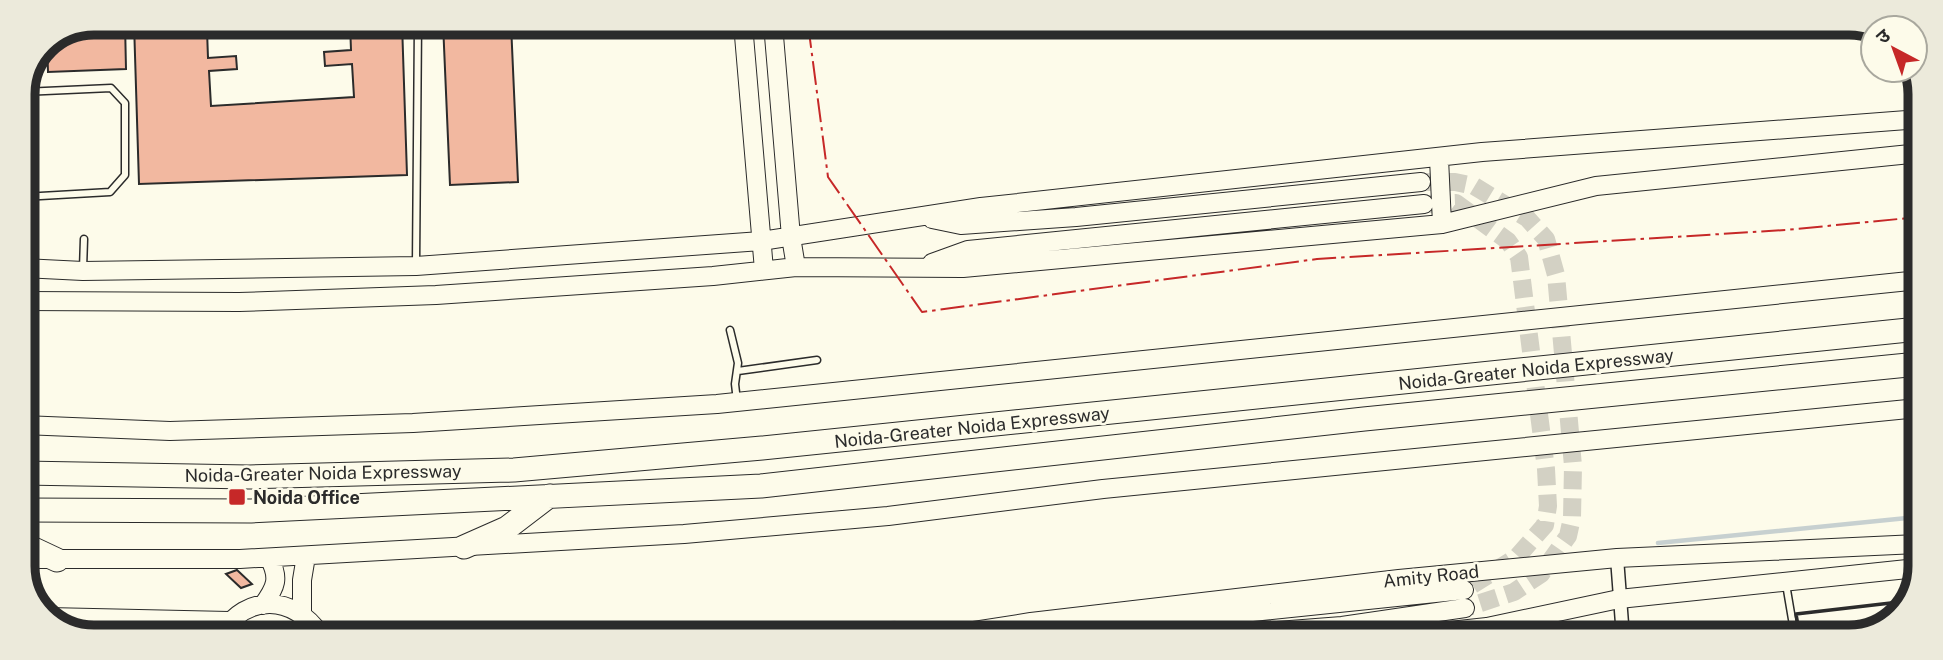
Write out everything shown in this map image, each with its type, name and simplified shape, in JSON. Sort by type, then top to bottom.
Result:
[{"type":"highway","name":"Noida-Greater Noida Expressway","points":[[35,473],[249,477],[514,470],[762,448],[1908,330]]},
{"type":"highway","name":"Noida-Greater Noida Expressway","points":[[35,510],[251,511],[761,485],[1364,419],[1908,365]]},
{"type":"highway","points":[[464,547],[507,528],[550,496]]},
{"type":"highway","points":[[35,550],[57,560]]},
{"type":"street","points":[[744,35],[764,270]]},
{"type":"street","points":[[774,35],[796,267]]},
{"type":"street","points":[[35,269],[83,271],[416,266],[761,241],[981,207],[1482,152],[1908,120]]},
{"type":"street","points":[[35,301],[239,302],[436,295],[713,276],[796,267],[963,268],[1442,224],[1596,186],[1908,154]]},
{"type":"street","points":[[1439,158],[1442,224]]},
{"type":"street","points":[[918,217],[961,225],[1050,219],[1421,182]]},
{"type":"street","points":[[921,267],[968,250],[1424,204]]},
{"type":"street","points":[[35,425],[170,431],[372,425],[737,402],[1908,281]]},
{"type":"street","points":[[35,559],[269,558],[684,534],[888,516],[1103,489],[1908,409]]},
{"type":"street","name":"Amity Road","points":[[1015,625],[1399,579],[1617,558],[1908,544]]},
{"type":"street","points":[[302,614],[302,580],[306,556]]},
{"type":"street","points":[[262,605],[273,591],[277,572],[269,558]]},
{"type":"street","points":[[1617,558],[1622,625]]},
{"type":"street","points":[[1516,625],[1619,599],[1908,569]]},
{"type":"street","points":[[1155,625],[1465,599],[1347,625]]},
{"type":"street","points":[[227,625],[248,608],[270,603],[291,608],[314,625]]},
{"type":"street","points":[[67,618],[190,625]]},
{"type":"lane","points":[[416,266],[418,35]]},
{"type":"lane","points":[[35,91],[111,88],[125,103],[125,175],[110,192],[35,196]]},
{"type":"lane","points":[[83,271],[85,239]]},
{"type":"lane","points":[[730,330],[738,371],[735,384],[737,402]]},
{"type":"lane","points":[[738,371],[817,360]]},
{"type":"lane","points":[[1786,582],[1793,625]]},
{"type":"building","points":[[94,35],[125,35],[126,69],[48,72],[48,58],[71,39]]},
{"type":"building","points":[[134,35],[207,35],[208,58],[236,56],[237,69],[209,71],[211,106],[354,97],[352,64],[325,66],[324,52],[351,50],[350,35],[402,35],[407,175],[139,184]]},
{"type":"building","points":[[444,35],[511,35],[518,182],[450,185]]},
{"type":"building","points":[[237,570],[252,584],[241,588],[226,574]]},
{"type":"waterway","points":[[1658,543],[1908,518]]},
{"type":"waterway","points":[[864,625],[895,623]]},
{"type":"tunnel","points":[[1421,182],[1455,182],[1474,186],[1527,218],[1546,239],[1556,275],[1573,466],[1572,518],[1568,536],[1541,574],[1514,592],[1465,608]]},
{"type":"tunnel","points":[[1428,204],[1456,203],[1508,241],[1519,257],[1546,469],[1548,506],[1545,525],[1517,557],[1464,590]]},
{"type":"wall","points":[[1798,625],[1796,614],[1895,602]]},
{"type":"power","points":[[809,35],[828,177],[922,312],[1317,259],[1786,230],[1908,218]]},
{"type":"place","name":"Noida Office","points":[[237,497]]}]
